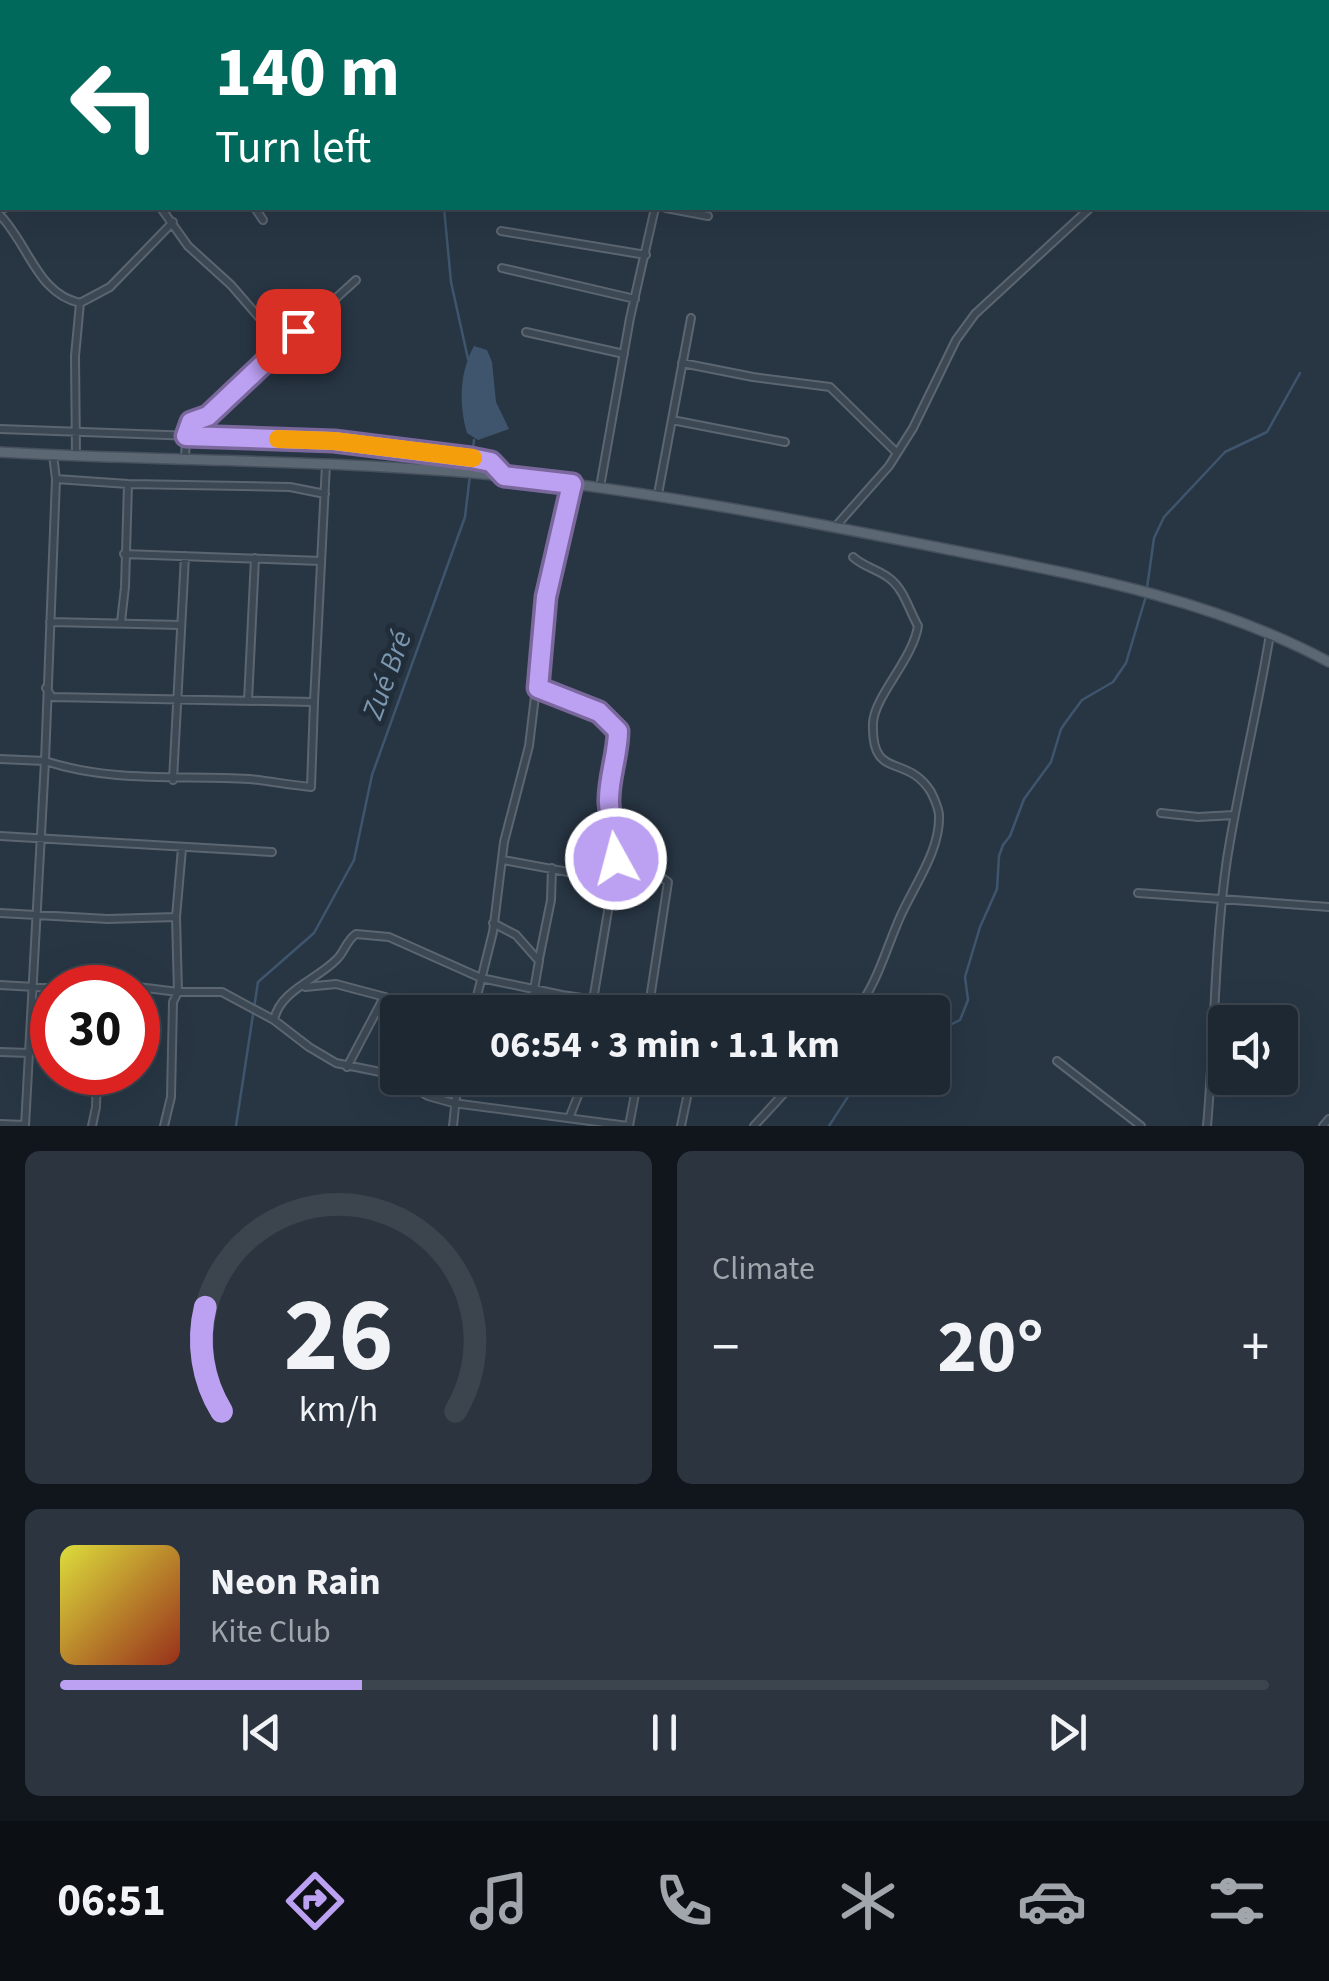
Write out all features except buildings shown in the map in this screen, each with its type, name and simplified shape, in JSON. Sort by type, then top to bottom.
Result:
[{"type":"main road","points":[[0,452],[326,464],[504,476],[658,494],[1046,568],[1178,600],[1271,632],[1329,662]]},
{"type":"street","points":[[2,210],[41,279],[64,299],[80,303],[110,286],[173,222]]},
{"type":"street","points":[[163,210],[188,246],[230,285],[284,346]]},
{"type":"street","points":[[257,210],[263,220]]},
{"type":"street","points":[[600,487],[655,210]]},
{"type":"street","points":[[676,210],[708,216]]},
{"type":"street","points":[[836,526],[869,492],[897,453],[956,340],[975,314],[1088,210]]},
{"type":"street","points":[[501,231],[646,255]]},
{"type":"street","points":[[502,268],[635,299]]},
{"type":"street","points":[[184,458],[191,422],[208,416],[356,280]]},
{"type":"street","points":[[76,456],[75,356],[80,303]]},
{"type":"street","points":[[658,494],[691,318]]},
{"type":"street","points":[[526,332],[624,354]]},
{"type":"street","points":[[682,362],[830,387],[897,453]]},
{"type":"street","points":[[672,420],[785,442]]},
{"type":"street","points":[[0,428],[334,441],[491,462],[504,476]]},
{"type":"street","points":[[34,965],[54,455]]},
{"type":"street","points":[[0,759],[45,760],[82,770],[173,780],[248,779],[311,787],[326,464]]},
{"type":"street","points":[[56,479],[290,487],[325,494]]},
{"type":"street","points":[[121,622],[128,484]]},
{"type":"street","points":[[476,995],[494,923],[504,842],[529,746],[546,597],[572,484]]},
{"type":"street","points":[[124,554],[321,561]]},
{"type":"street","points":[[173,780],[184,556]]},
{"type":"street","points":[[248,701],[256,558]]},
{"type":"street","points":[[854,558],[900,588],[918,626],[897,674],[878,702],[873,723],[876,754],[881,761],[906,769],[920,779],[933,794],[939,813],[928,862],[901,916],[879,974],[866,995]]},
{"type":"street","points":[[50,622],[181,624]]},
{"type":"street","points":[[1207,1126],[1222,899],[1271,632]]},
{"type":"street","points":[[46,688],[52,696],[314,702]]},
{"type":"street","points":[[538,688],[599,712],[618,731],[609,802],[618,847],[606,879],[608,911],[594,995]]},
{"type":"street","points":[[1161,813],[1235,815]]},
{"type":"street","points":[[0,836],[272,852]]},
{"type":"street","points":[[618,847],[668,882],[650,995]]},
{"type":"street","points":[[164,1126],[171,1097],[173,1002],[178,992],[176,917],[182,848]]},
{"type":"street","points":[[503,860],[606,879]]},
{"type":"street","points":[[533,995],[551,900],[552,868]]},
{"type":"street","points":[[1138,893],[1329,908]]},
{"type":"street","points":[[0,913],[176,917]]},
{"type":"street","points":[[494,923],[516,936],[538,960]]},
{"type":"street","points":[[274,1020],[283,1000],[339,958],[356,934],[389,937],[481,978],[566,995]]},
{"type":"street","points":[[299,990],[336,984],[380,996]]},
{"type":"street","points":[[0,985],[30,987]]},
{"type":"street","points":[[160,990],[222,992],[274,1020],[309,1048],[347,1067],[390,1074],[428,1096],[453,1103],[628,1126],[634,1095]]},
{"type":"street","points":[[347,1067],[380,1005]]},
{"type":"street","points":[[0,1052],[30,1053],[25,1126],[0,1124]]},
{"type":"street","points":[[1057,1061],[1141,1126]]},
{"type":"street","points":[[92,1126],[96,1095]]},
{"type":"street","points":[[454,1126],[455,1095]]},
{"type":"street","points":[[570,1116],[578,1095]]},
{"type":"street","points":[[681,1126],[687,1095]]},
{"type":"street","points":[[754,1126],[782,1095]]},
{"type":"street","points":[[1323,1126],[1329,1119]]},
{"type":"water","points":[[474,346],[487,350],[496,402],[509,429],[478,440],[467,433],[462,400],[465,367]]},
{"type":"waterway","name":"Zué Bré","points":[[444,210],[451,282],[468,359]]},
{"type":"waterway","points":[[1147,588],[1154,538],[1164,517],[1225,452],[1267,432],[1300,373]]},
{"type":"waterway","name":"Zué Bré","points":[[471,467],[474,440]]},
{"type":"waterway","name":"Zué Bré","points":[[236,1126],[258,982],[314,933],[354,860],[372,775],[465,517],[470,475]]},
{"type":"waterway","points":[[950,1025],[960,1020],[968,1000],[965,977],[997,889],[999,856],[1024,799],[1051,762],[1061,729],[1082,700],[1113,682],[1126,663],[1146,596]]},
{"type":"waterway","points":[[829,1126],[849,1095]]},
{"type":"slow traffic","points":[[278,439],[334,441],[473,458]]},
{"type":"route","points":[[298,331],[208,416],[191,422],[186,436],[334,441],[471,458],[491,462],[504,476],[572,484],[546,597],[538,688],[599,712],[618,731],[609,802],[618,847],[616,859]]}]
